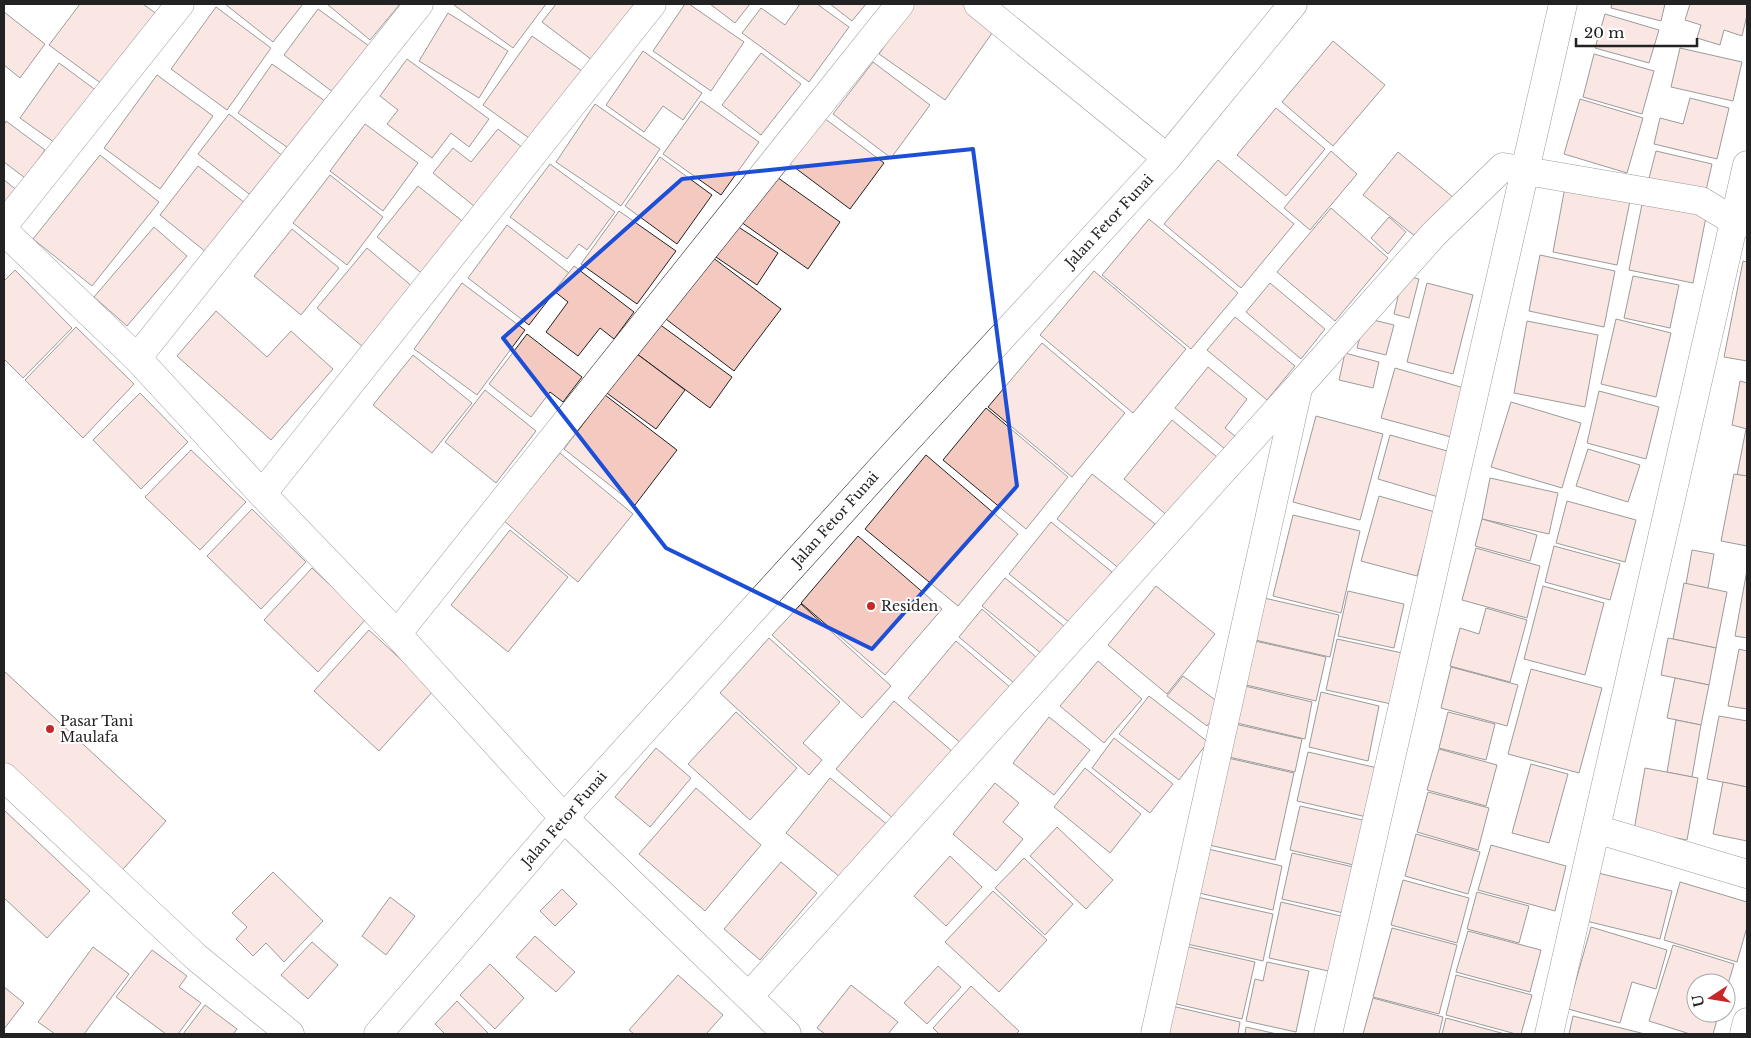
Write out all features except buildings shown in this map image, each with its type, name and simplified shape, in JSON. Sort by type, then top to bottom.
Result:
[{"type":"street","points":[[4,225],[180,4]]},
{"type":"street","points":[[137,358],[419,4]]},
{"type":"street","points":[[262,494],[652,4]]},
{"type":"street","points":[[397,634],[900,4]]},
{"type":"street","points":[[978,4],[1167,158]]},
{"type":"street","name":"Jalan Fetor Funai","points":[[378,1034],[564,818],[909,438],[1167,158],[1293,4]]},
{"type":"street","points":[[1328,1034],[1563,4]]},
{"type":"street","points":[[1548,1034],[1741,222],[1747,165]]},
{"type":"street","points":[[749,996],[1434,234],[1503,166],[1701,201],[1741,222]]},
{"type":"street","points":[[4,231],[137,358],[262,494],[397,634],[564,818],[787,1034]]},
{"type":"street","points":[[1155,1034],[1298,387]]},
{"type":"street","points":[[4,777],[196,957],[290,1034]]},
{"type":"street","points":[[1596,829],[1747,874]]},
{"type":"street","points":[[1744,1034],[1747,1022]]},
{"type":"highlighted area","points":[[973,149],[1017,486],[872,649],[666,548],[503,338],[682,179]]},
{"type":"place","name":"Residen","points":[[871,606]]},
{"type":"place","name":"Pasar Tani Maulafa","points":[[50,729]]}]
